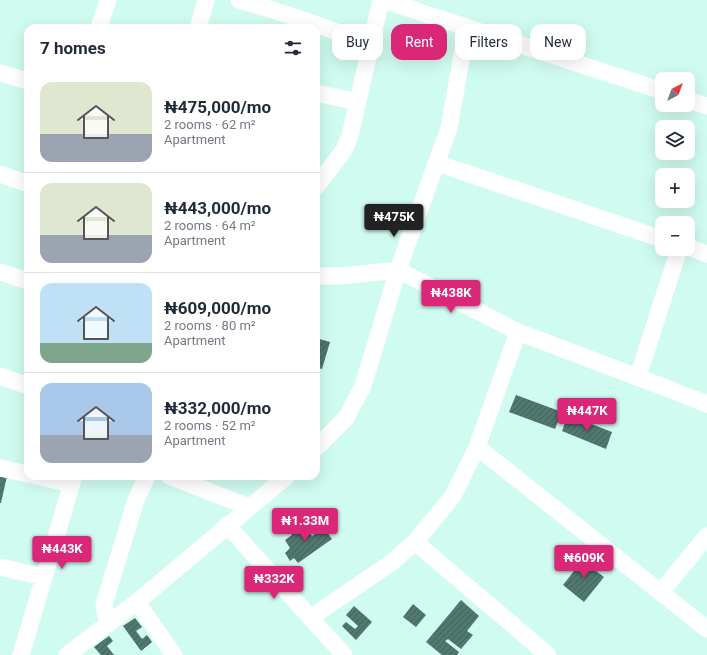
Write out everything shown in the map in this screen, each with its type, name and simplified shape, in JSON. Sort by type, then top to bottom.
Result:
[{"type":"street","points":[[100,24],[108,0]]},
{"type":"street","points":[[199,24],[206,0]]},
{"type":"street","points":[[239,0],[316,24]]},
{"type":"street","points":[[376,24],[382,0],[420,6],[460,24]]},
{"type":"street","points":[[320,26],[332,30]]},
{"type":"street","points":[[522,45],[655,89]]},
{"type":"street","points":[[320,182],[344,150],[350,136],[367,60]]},
{"type":"street","points":[[320,444],[346,418],[363,386],[398,270],[449,128],[461,60]]},
{"type":"street","points":[[0,73],[24,80]]},
{"type":"street","points":[[320,94],[358,102]]},
{"type":"street","points":[[695,102],[707,106]]},
{"type":"street","points":[[437,163],[655,237]]},
{"type":"street","points":[[0,174],[24,183]]},
{"type":"street","points":[[695,250],[707,254]]},
{"type":"street","points":[[638,377],[677,256]]},
{"type":"street","points":[[320,276],[341,276],[398,270],[518,332],[707,404]]},
{"type":"street","points":[[0,272],[24,280]]},
{"type":"street","points":[[310,618],[391,563],[415,542],[453,496],[477,447],[518,332]]},
{"type":"street","points":[[0,376],[24,385]]},
{"type":"street","points":[[477,447],[707,629]]},
{"type":"street","points":[[0,468],[24,473]]},
{"type":"street","points":[[21,655],[72,480]]},
{"type":"street","points":[[108,624],[104,607],[105,601],[136,500],[145,480]]},
{"type":"street","points":[[178,480],[249,507]]},
{"type":"street","points":[[67,655],[137,602],[282,480]]},
{"type":"street","points":[[227,525],[344,655]]},
{"type":"street","points":[[661,592],[707,536]]},
{"type":"street","points":[[415,542],[548,655]]},
{"type":"street","points":[[0,567],[44,577]]},
{"type":"street","points":[[137,602],[174,655]]},
{"type":"building","points":[[320,339],[330,342],[322,369],[320,368]]},
{"type":"building","points":[[516,395],[562,412],[555,429],[509,412]]},
{"type":"building","points":[[568,415],[612,432],[606,449],[562,431]]},
{"type":"building","points":[[0,474],[7,476],[1,503],[0,503]]},
{"type":"building","points":[[302,522],[312,536],[324,528],[332,539],[298,563],[294,558],[290,561],[285,553],[290,548],[285,540],[292,535],[289,531]]},
{"type":"building","points":[[589,552],[595,557],[588,565],[604,577],[584,602],[563,585]]},
{"type":"building","points":[[461,600],[479,616],[467,631],[473,635],[461,649],[448,639],[445,641],[459,652],[457,655],[442,655],[426,642]]},
{"type":"building","points":[[413,604],[426,615],[416,627],[403,617]]},
{"type":"building","points":[[354,606],[372,622],[356,640],[342,626],[346,622],[355,629],[358,626],[346,615]]},
{"type":"building","points":[[135,618],[142,627],[136,631],[142,639],[147,635],[152,642],[141,651],[123,626]]},
{"type":"building","points":[[109,636],[113,641],[107,646],[114,655],[101,655],[94,647]]}]
